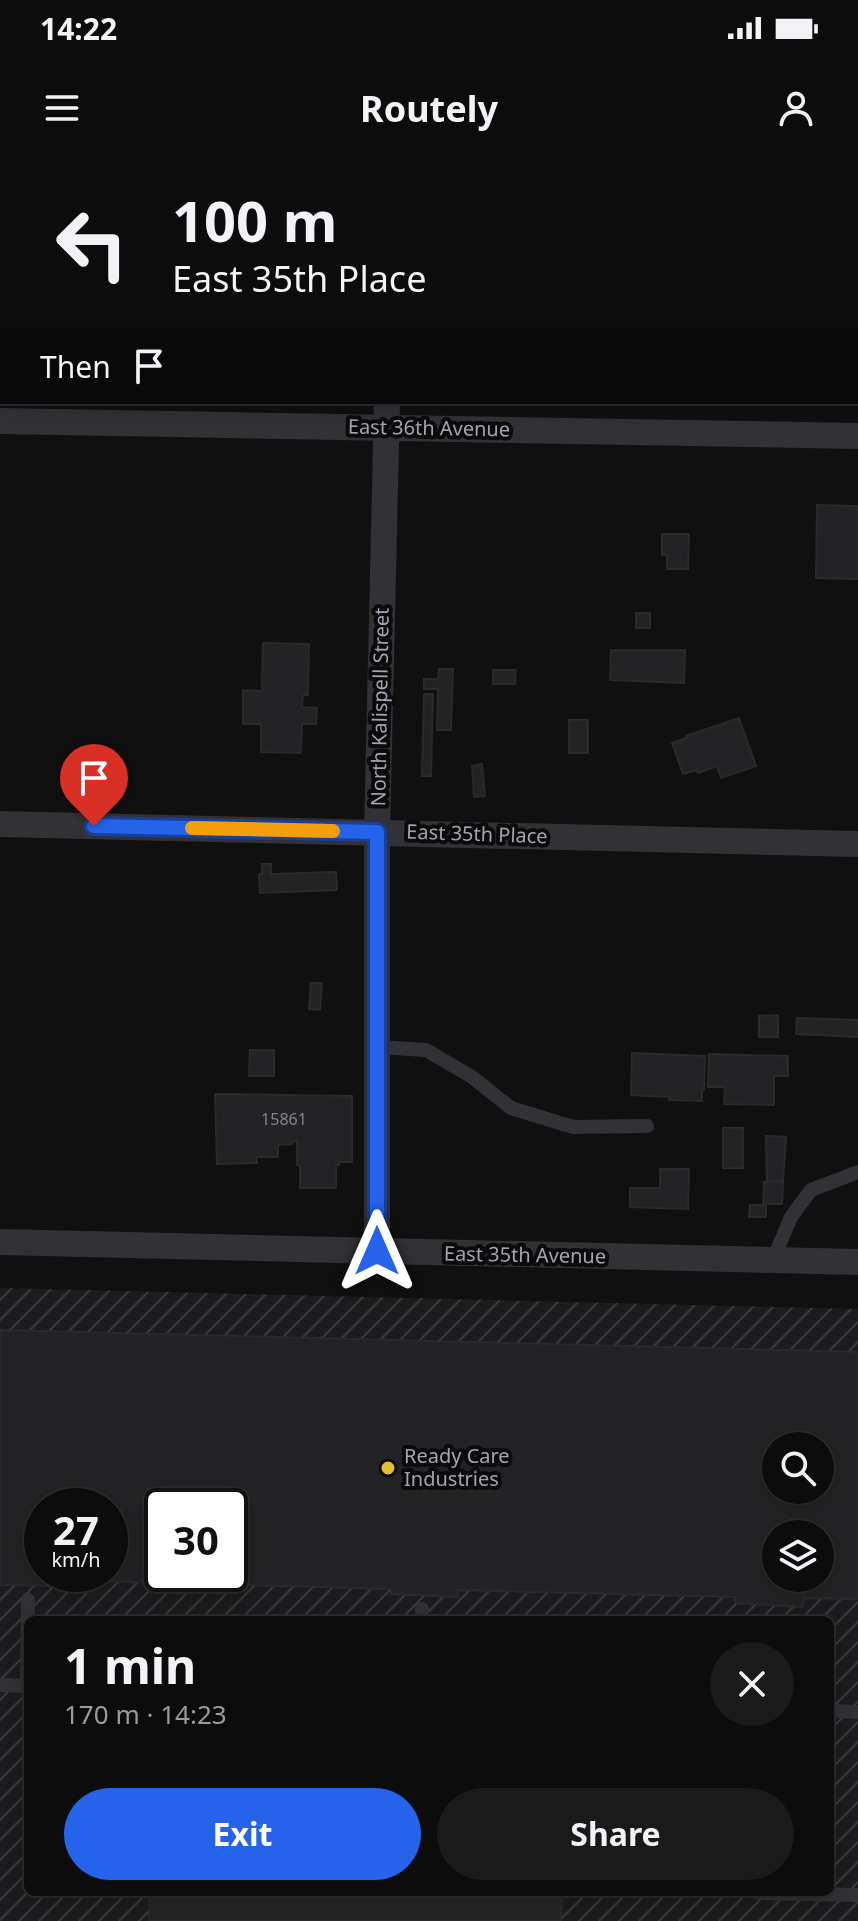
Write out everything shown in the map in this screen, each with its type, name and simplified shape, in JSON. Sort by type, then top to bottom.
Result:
[{"type":"street","name":"East 36th Avenue","points":[[0,421],[387,414],[858,436]]},
{"type":"street","name":"North Kalispell Street","points":[[377,1251],[377,832],[387,414]]},
{"type":"street","name":"East 35th Place","points":[[0,824],[858,844]]},
{"type":"street","name":"East 35th Avenue","points":[[0,1242],[858,1262]]},
{"type":"lane","points":[[377,1047],[426,1050],[472,1077],[511,1108],[573,1127],[647,1126]]},
{"type":"lane","points":[[773,1260],[791,1217],[811,1190],[858,1172]]},
{"type":"lane","points":[[28,1600],[28,1616]]},
{"type":"lane","points":[[0,1685],[24,1686]]},
{"type":"lane","points":[[834,1711],[858,1712]]},
{"type":"lane","points":[[834,1895],[858,1895]]},
{"type":"shaded area","name":"Ready Care Industries","points":[[0,1288],[858,1309],[858,1921],[0,1921]]},
{"type":"building","points":[[817,505],[858,506],[858,579],[816,578]]},
{"type":"building","points":[[662,534],[689,534],[688,569],[667,569],[667,555],[662,555]]},
{"type":"building","points":[[636,613],[650,613],[650,628],[636,628]]},
{"type":"building","points":[[263,643],[309,644],[308,695],[303,695],[302,707],[317,708],[316,724],[302,724],[301,753],[261,752],[261,724],[243,724],[243,690],[262,691]]},
{"type":"building","points":[[611,650],[685,650],[684,683],[610,680]]},
{"type":"building","points":[[439,669],[453,669],[451,730],[437,730],[438,689],[424,689],[424,679],[438,679]]},
{"type":"building","points":[[493,670],[516,670],[515,684],[493,684]]},
{"type":"building","points":[[424,694],[433,694],[431,776],[422,776]]},
{"type":"building","points":[[739,718],[756,766],[721,778],[717,766],[698,773],[697,770],[683,774],[672,743]]},
{"type":"building","points":[[569,720],[588,720],[588,753],[569,753]]},
{"type":"building","points":[[482,764],[485,796],[474,797],[472,766]]},
{"type":"building","points":[[262,864],[271,864],[271,874],[336,872],[337,890],[260,893]]},
{"type":"building","points":[[311,983],[322,983],[320,1010],[309,1009]]},
{"type":"building","points":[[778,1015],[778,1037],[759,1037],[759,1016]]},
{"type":"building","points":[[797,1018],[858,1020],[858,1037],[796,1034]]},
{"type":"building","points":[[250,1050],[274,1050],[274,1076],[249,1076]]},
{"type":"building","points":[[632,1053],[705,1056],[702,1101],[631,1095]]},
{"type":"building","points":[[709,1054],[788,1056],[788,1076],[774,1076],[774,1105],[724,1104],[725,1087],[708,1087]]},
{"type":"building","points":[[215,1094],[352,1096],[352,1162],[336,1165],[336,1188],[300,1188],[297,1141],[278,1145],[278,1157],[256,1157],[257,1163],[217,1164]]},
{"type":"building","points":[[723,1128],[743,1128],[743,1168],[723,1168]]},
{"type":"building","points":[[766,1136],[786,1137],[783,1181],[767,1181]]},
{"type":"building","points":[[660,1169],[689,1169],[688,1209],[630,1207],[630,1188],[660,1188]]},
{"type":"building","points":[[764,1182],[783,1182],[782,1204],[763,1204]]},
{"type":"building","points":[[750,1205],[766,1205],[766,1217],[749,1217]]},
{"type":"building","name":"Ready Care Industries","points":[[0,1330],[858,1352],[858,1599],[804,1598],[803,1607],[735,1603],[735,1597],[457,1590],[458,1597],[391,1594],[391,1589],[248,1585],[248,1488],[144,1488],[144,1582],[128,1582],[128,1488],[24,1488],[24,1585],[0,1585]]},
{"type":"building","points":[[150,1896],[562,1896],[561,1921],[149,1921]]},
{"type":"slow traffic","points":[[192,828],[333,831]]},
{"type":"place","name":"Ready Care Industries","points":[[388,1468]]},
{"type":"route","points":[[94,826],[377,832],[377,1251]]}]
